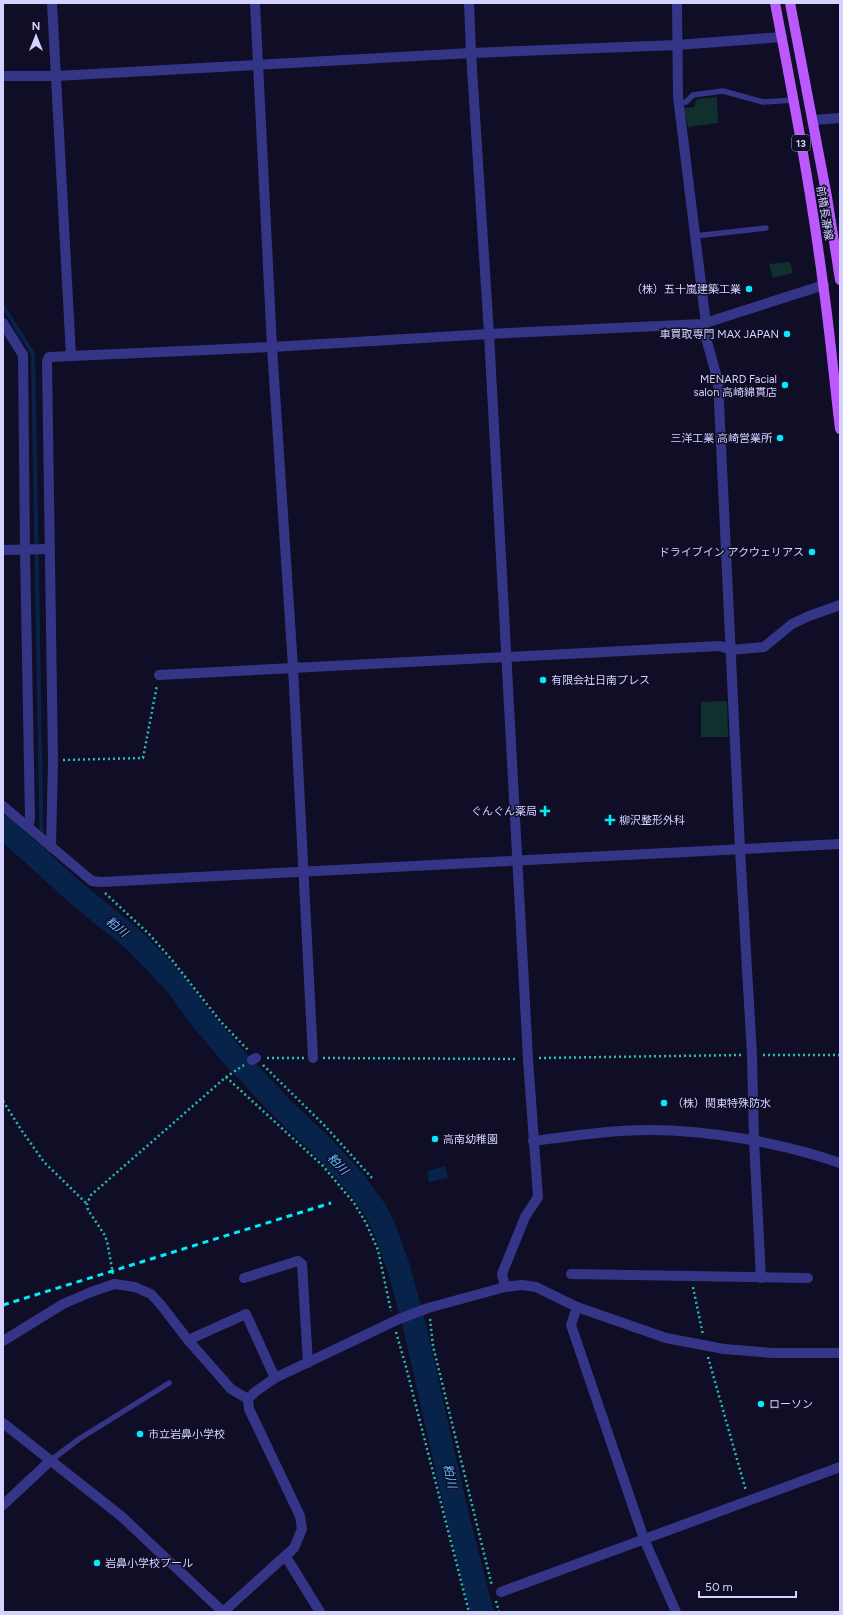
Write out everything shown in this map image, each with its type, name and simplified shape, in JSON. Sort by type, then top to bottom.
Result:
[{"type":"main road","name":"前橋長瀞線","points":[[775,3],[794,100],[824,285],[840,428]]},
{"type":"main road","name":"前橋長瀞線","points":[[790,3],[827,197],[840,280]]},
{"type":"street","points":[[52,3],[71,356]]},
{"type":"street","points":[[255,3],[272,347],[293,667],[313,1058]]},
{"type":"street","points":[[469,3],[470,53],[489,334],[528,1059],[538,1197],[525,1217],[502,1274],[505,1287]]},
{"type":"street","points":[[677,3],[679,103],[704,324],[718,382],[740,849],[752,1055],[754,1141],[761,1278]]},
{"type":"street","points":[[3,76],[56,76],[470,53],[677,45],[782,37]]},
{"type":"street","points":[[813,120],[840,118]]},
{"type":"street","points":[[45,842],[53,761],[46,549],[47,361],[49,357],[272,347],[489,334],[704,324],[824,285]]},
{"type":"street","points":[[3,323],[24,355],[29,550],[30,819],[28,827]]},
{"type":"street","points":[[3,550],[46,549]]},
{"type":"street","points":[[159,675],[720,646],[731,650],[764,647],[792,624],[840,605]]},
{"type":"street","points":[[3,806],[92,881],[100,882],[840,844]]},
{"type":"street","points":[[534,1141],[583,1134],[649,1130],[684,1131],[754,1141],[797,1150],[840,1163]]},
{"type":"street","points":[[244,1278],[298,1261],[302,1264],[308,1363]]},
{"type":"street","points":[[570,1274],[808,1278]]},
{"type":"street","points":[[3,1341],[63,1304],[114,1284],[136,1287],[151,1294],[188,1340],[231,1389],[248,1399]]},
{"type":"street","points":[[248,1399],[255,1392],[275,1378],[426,1309],[505,1287],[522,1285],[536,1287],[578,1307],[666,1338],[724,1349],[772,1353],[840,1354]]},
{"type":"street","points":[[578,1307],[571,1325],[644,1538],[676,1612]]},
{"type":"street","points":[[188,1340],[246,1314],[275,1378]]},
{"type":"street","points":[[3,1423],[121,1516],[223,1612],[286,1557],[294,1548],[302,1529],[300,1516],[249,1409],[248,1399]]},
{"type":"street","points":[[3,1505],[50,1461]]},
{"type":"street","points":[[496,1595],[644,1538],[840,1467]]},
{"type":"street","points":[[286,1557],[320,1612]]},
{"type":"lane","points":[[679,103],[686,102],[693,95],[723,91],[763,102],[794,100]]},
{"type":"lane","points":[[695,236],[766,228]]},
{"type":"lane","points":[[50,1461],[79,1439],[169,1383]]},
{"type":"path","points":[[53,761],[144,758],[159,675]]},
{"type":"path","points":[[92,881],[172,960],[221,1022],[254,1059],[325,1126],[372,1178]]},
{"type":"path","points":[[87,1204],[92,1195],[226,1077],[254,1059],[528,1059],[840,1055]]},
{"type":"path","points":[[226,1077],[323,1166],[354,1203],[366,1223],[378,1250],[406,1367],[469,1612]]},
{"type":"path","points":[[3,1101],[44,1162],[87,1204],[88,1210],[108,1241],[114,1284]]},
{"type":"path","points":[[691,1277],[705,1346],[749,1500]]},
{"type":"path","points":[[426,1309],[433,1346],[499,1612]]},
{"type":"green space","points":[[717,97],[718,123],[688,127],[684,108],[694,107],[697,99]]},
{"type":"green space","points":[[790,262],[793,273],[773,278],[769,264]]},
{"type":"green space","points":[[727,701],[728,737],[701,737],[701,702]]},
{"type":"water","points":[[445,1166],[448,1178],[429,1182],[427,1171]]},
{"type":"waterway","points":[[3,306],[33,354],[42,862]]},
{"type":"waterway","name":"粕川","points":[[3,827],[77,894],[135,941],[176,984],[199,1016],[232,1055],[282,1108],[324,1148],[355,1182],[376,1211],[385,1230],[399,1269],[415,1328],[457,1514],[482,1612]]},
{"type":"railway","points":[[3,1305],[331,1203]]},
{"type":"place","name":"（株）五十嵐建築工業","points":[[749,289]]},
{"type":"place","name":"車買取専門 MAX JAPAN","points":[[787,334]]},
{"type":"place","name":"MENARD Facial salon 高崎綿貫店","points":[[785,385]]},
{"type":"place","name":"三洋工業 高崎営業所","points":[[780,438]]},
{"type":"place","name":"ドライブイン アクウェリアス","points":[[812,552]]},
{"type":"place","name":"有限会社日南プレス","points":[[543,680]]},
{"type":"place","name":"ぐんぐん薬局","points":[[545,811]]},
{"type":"place","name":"柳沢整形外科","points":[[610,820]]},
{"type":"place","name":"（株）関東特殊防水","points":[[664,1103]]},
{"type":"place","name":"高南幼稚園","points":[[435,1139]]},
{"type":"place","name":"ローソン","points":[[761,1404]]},
{"type":"place","name":"市立岩鼻小学校","points":[[140,1434]]},
{"type":"place","name":"岩鼻小学校プール","points":[[97,1563]]}]
